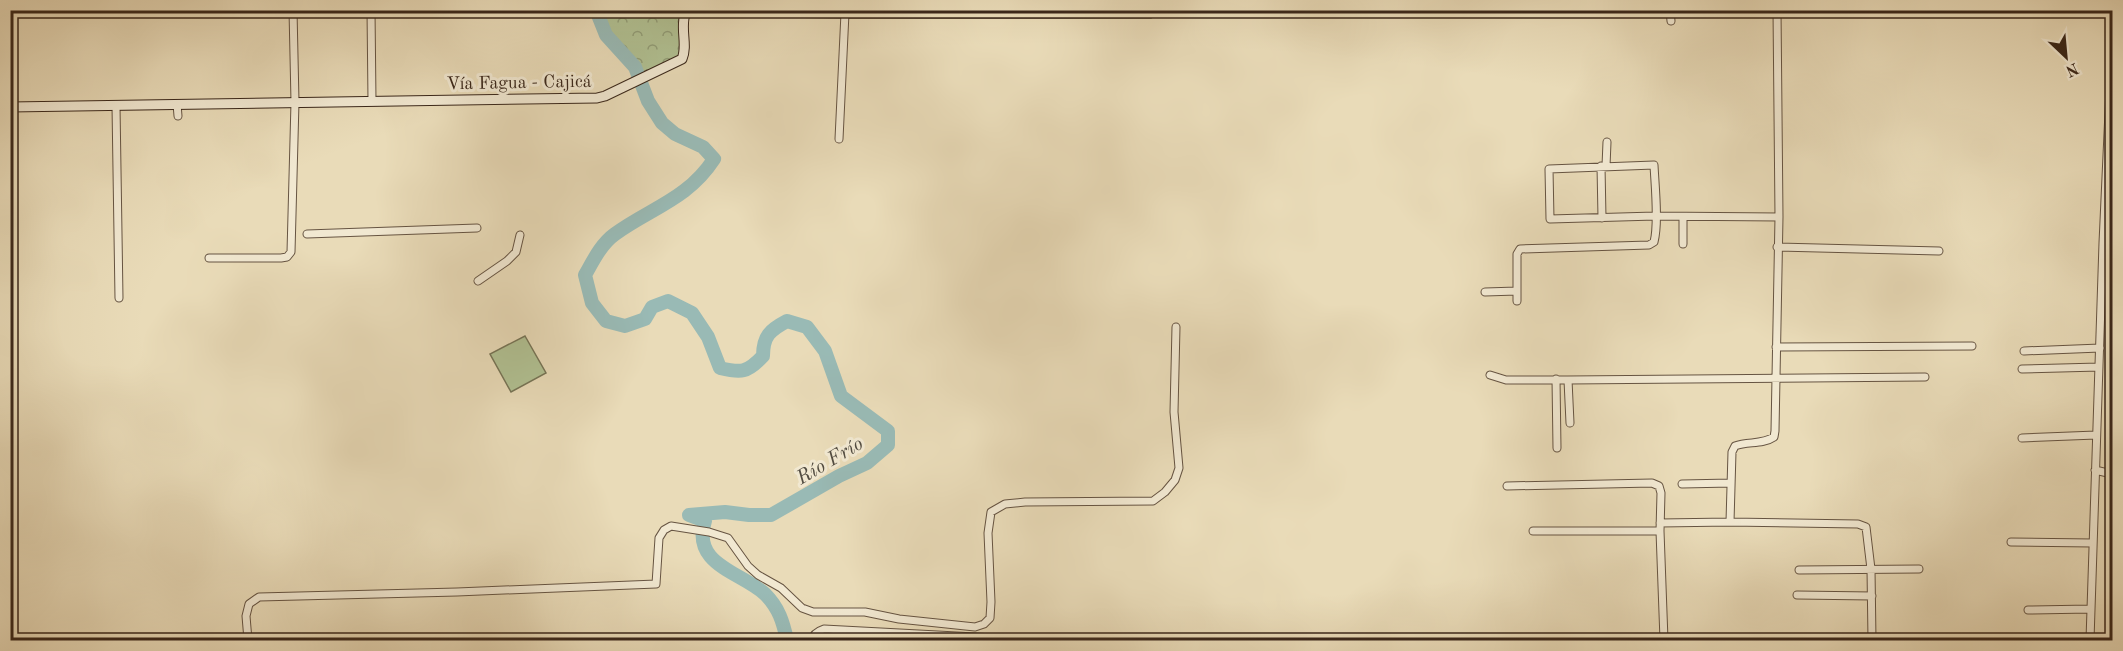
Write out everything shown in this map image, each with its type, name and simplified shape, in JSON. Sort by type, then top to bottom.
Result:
[{"type":"street","points":[[209,258],[281,258],[287,257],[291,252],[296,102],[293,10]]},
{"type":"street","points":[[371,10],[372,101]]},
{"type":"street","name":"Vía Fagua - Cajicá","points":[[10,107],[597,98],[682,59],[685,53],[683,21],[685,12],[1150,13],[1156,10]]},
{"type":"street","points":[[1670,10],[1671,21]]},
{"type":"street","points":[[1731,522],[1732,452],[1736,446],[1767,442],[1774,437],[1779,217],[1777,10]]},
{"type":"street","points":[[839,139],[845,13]]},
{"type":"street","points":[[2090,640],[2103,243],[2111,127],[2112,45]]},
{"type":"street","points":[[177,104],[178,117]]},
{"type":"street","points":[[116,106],[119,298]]},
{"type":"street","points":[[1602,218],[1607,142]]},
{"type":"street","points":[[1517,301],[1517,254],[1520,249],[1649,245],[1656,237],[1655,216],[1654,165],[1549,169],[1550,219],[1655,216],[1779,217]]},
{"type":"street","points":[[1683,217],[1683,244]]},
{"type":"street","points":[[307,234],[477,228]]},
{"type":"street","points":[[478,281],[516,252],[520,235]]},
{"type":"street","points":[[1777,247],[1939,251]]},
{"type":"street","points":[[1485,292],[1517,291]]},
{"type":"street","points":[[248,640],[246,616],[249,604],[259,597],[651,586],[656,584],[657,579],[659,538],[664,530],[671,526],[710,532],[728,538],[748,566],[758,575],[781,588],[802,608],[813,612],[865,612],[899,619],[975,627],[984,624],[990,618],[991,602],[988,533],[991,512],[1005,504],[1025,502],[1153,501],[1175,480],[1179,468],[1174,412],[1176,327]]},
{"type":"street","points":[[1776,347],[1972,346]]},
{"type":"street","points":[[2024,351],[2100,348]]},
{"type":"street","points":[[2022,369],[2099,367]]},
{"type":"street","points":[[1490,375],[1506,380],[1925,377]]},
{"type":"street","points":[[1556,380],[1557,448]]},
{"type":"street","points":[[1568,380],[1570,423]]},
{"type":"street","points":[[2022,438],[2096,435]]},
{"type":"street","points":[[2095,470],[2112,474]]},
{"type":"street","points":[[1507,486],[1652,483],[1659,486],[1664,640]]},
{"type":"street","points":[[1682,484],[1731,483]]},
{"type":"street","points":[[1533,531],[1731,522],[1858,524],[1866,527],[1868,533],[1872,640]]},
{"type":"street","points":[[2011,542],[2092,543]]},
{"type":"street","points":[[1799,570],[1919,569]]},
{"type":"street","points":[[457,592],[458,582]]},
{"type":"street","points":[[1797,595],[1872,596]]},
{"type":"street","points":[[2028,610],[2090,609]]},
{"type":"street","points":[[812,640],[818,631],[824,629],[1030,640]]},
{"type":"green space","points":[[595,11],[685,11],[685,53],[649,74],[647,70],[638,75],[628,58],[606,35]]},
{"type":"green space","points":[[525,336],[546,373],[511,392],[490,354]]},
{"type":"waterway","name":"Río Frío","points":[[596,10],[606,35],[635,67],[648,101],[662,123],[675,134],[703,147],[714,159],[693,184],[615,234],[606,243],[585,275],[592,303],[606,321],[625,326],[645,319],[652,307],[668,301],[692,313],[708,337],[720,368],[733,371],[748,369],[757,362],[763,356],[764,343],[769,334],[781,324],[787,321],[807,327],[825,351],[841,396],[888,431],[888,445],[867,463],[839,476],[771,515],[725,512],[689,515],[705,521],[703,536],[705,548],[712,558],[755,586],[770,599],[780,616],[787,640]]}]
